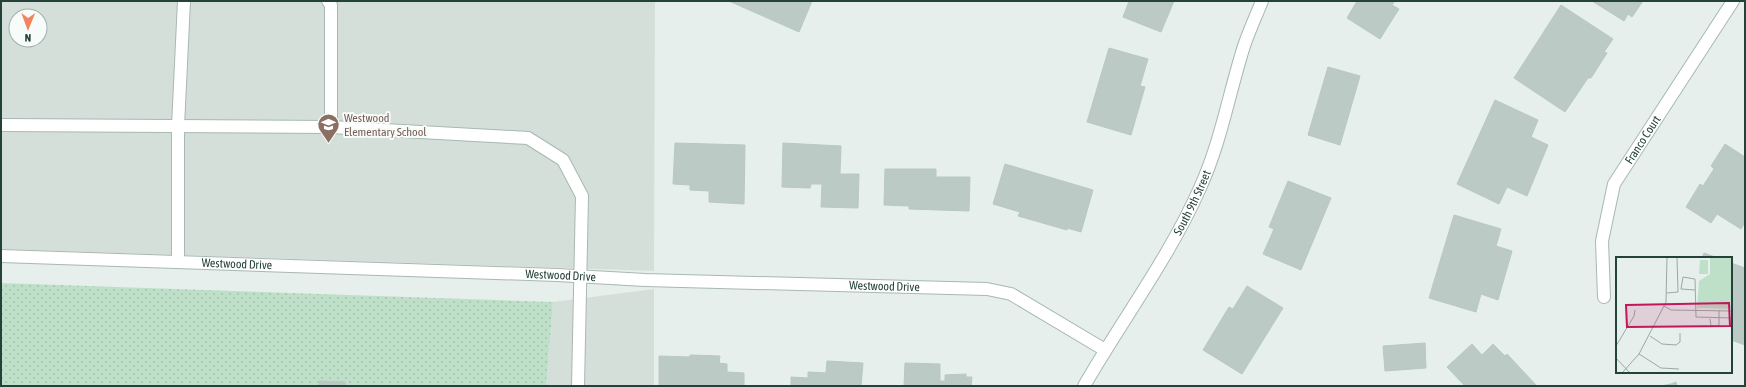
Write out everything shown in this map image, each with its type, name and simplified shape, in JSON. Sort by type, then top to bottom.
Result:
[{"type":"street","points":[[178,262],[178,126],[184,1]]},
{"type":"street","points":[[328,1],[331,5],[331,127]]},
{"type":"street","name":"South 9th Street","points":[[1084,386],[1105,350],[1172,246],[1201,187],[1220,134],[1244,46],[1262,1]]},
{"type":"street","name":"Franco Court","points":[[1604,296],[1602,241],[1614,184],[1733,1]]},
{"type":"street","points":[[1,125],[331,127],[528,138],[564,160],[582,196],[578,386]]},
{"type":"street","name":"Westwood Drive","points":[[1,256],[581,276],[645,280],[987,289],[1012,294],[1105,350]]},
{"type":"shaded area","name":"Westwood Elementary School","points":[[1,1],[655,1],[654,271],[1,249]]},
{"type":"shaded area","points":[[654,289],[654,386],[546,386],[553,302]]},
{"type":"green space","points":[[1,283],[553,302],[546,386],[1,386]]},
{"type":"building","points":[[729,1],[812,1],[799,32]]},
{"type":"building","points":[[1129,1],[1174,1],[1161,32],[1123,17]]},
{"type":"building","points":[[1357,1],[1395,1],[1392,5],[1399,9],[1380,39],[1347,18]]},
{"type":"building","points":[[1592,1],[1643,1],[1632,17],[1628,14],[1624,21]]},
{"type":"building","points":[[1561,5],[1613,39],[1604,52],[1607,53],[1591,78],[1588,78],[1565,112],[1514,78]]},
{"type":"building","points":[[1109,48],[1148,59],[1140,86],[1145,87],[1131,135],[1087,122]]},
{"type":"building","points":[[1328,67],[1360,76],[1340,145],[1308,135]]},
{"type":"building","points":[[1495,100],[1538,120],[1531,137],[1548,145],[1527,196],[1507,187],[1499,204],[1457,184]]},
{"type":"building","points":[[675,143],[745,145],[744,204],[709,202],[709,191],[690,190],[690,185],[673,184]]},
{"type":"building","points":[[783,143],[841,146],[840,174],[859,174],[858,208],[821,207],[822,184],[811,184],[810,188],[782,187]]},
{"type":"building","points":[[1725,144],[1745,157],[1745,222],[1741,229],[1717,214],[1711,223],[1686,207],[1700,184],[1703,186],[1714,169],[1711,166]]},
{"type":"building","points":[[1005,164],[1093,190],[1081,232],[1067,228],[1067,230],[1018,216],[1020,212],[993,204]]},
{"type":"building","points":[[885,169],[936,169],[936,177],[970,177],[969,211],[909,209],[909,206],[884,205]]},
{"type":"building","points":[[1288,181],[1331,198],[1301,270],[1263,254],[1274,229],[1269,227]]},
{"type":"building","points":[[1454,215],[1501,229],[1496,246],[1512,251],[1498,300],[1481,294],[1476,312],[1429,298]]},
{"type":"building","points":[[1704,253],[1715,257],[1702,257]]},
{"type":"building","points":[[1732,263],[1745,268],[1745,345],[1732,340]]},
{"type":"building","points":[[1247,286],[1283,308],[1242,374],[1203,350],[1229,307],[1233,309]]},
{"type":"building","points":[[1425,343],[1426,368],[1385,371],[1383,346]]},
{"type":"building","points":[[1472,344],[1482,355],[1493,344],[1505,356],[1507,354],[1537,386],[1465,386],[1447,367]]},
{"type":"building","points":[[690,355],[720,356],[719,363],[727,364],[727,372],[744,373],[744,386],[659,386],[659,356],[690,357]]},
{"type":"building","points":[[827,361],[863,363],[861,386],[791,386],[791,377],[808,378],[808,372],[826,373]]},
{"type":"building","points":[[905,363],[940,364],[940,381],[945,381],[945,375],[966,374],[966,377],[972,377],[971,386],[904,386]]},
{"type":"building","points":[[319,381],[345,382],[345,386],[319,386]]},
{"type":"building","points":[[1676,382],[1677,386],[1661,386],[1671,384]]},
{"type":"place","name":"Westwood Elementary School","points":[[328,144]]}]
